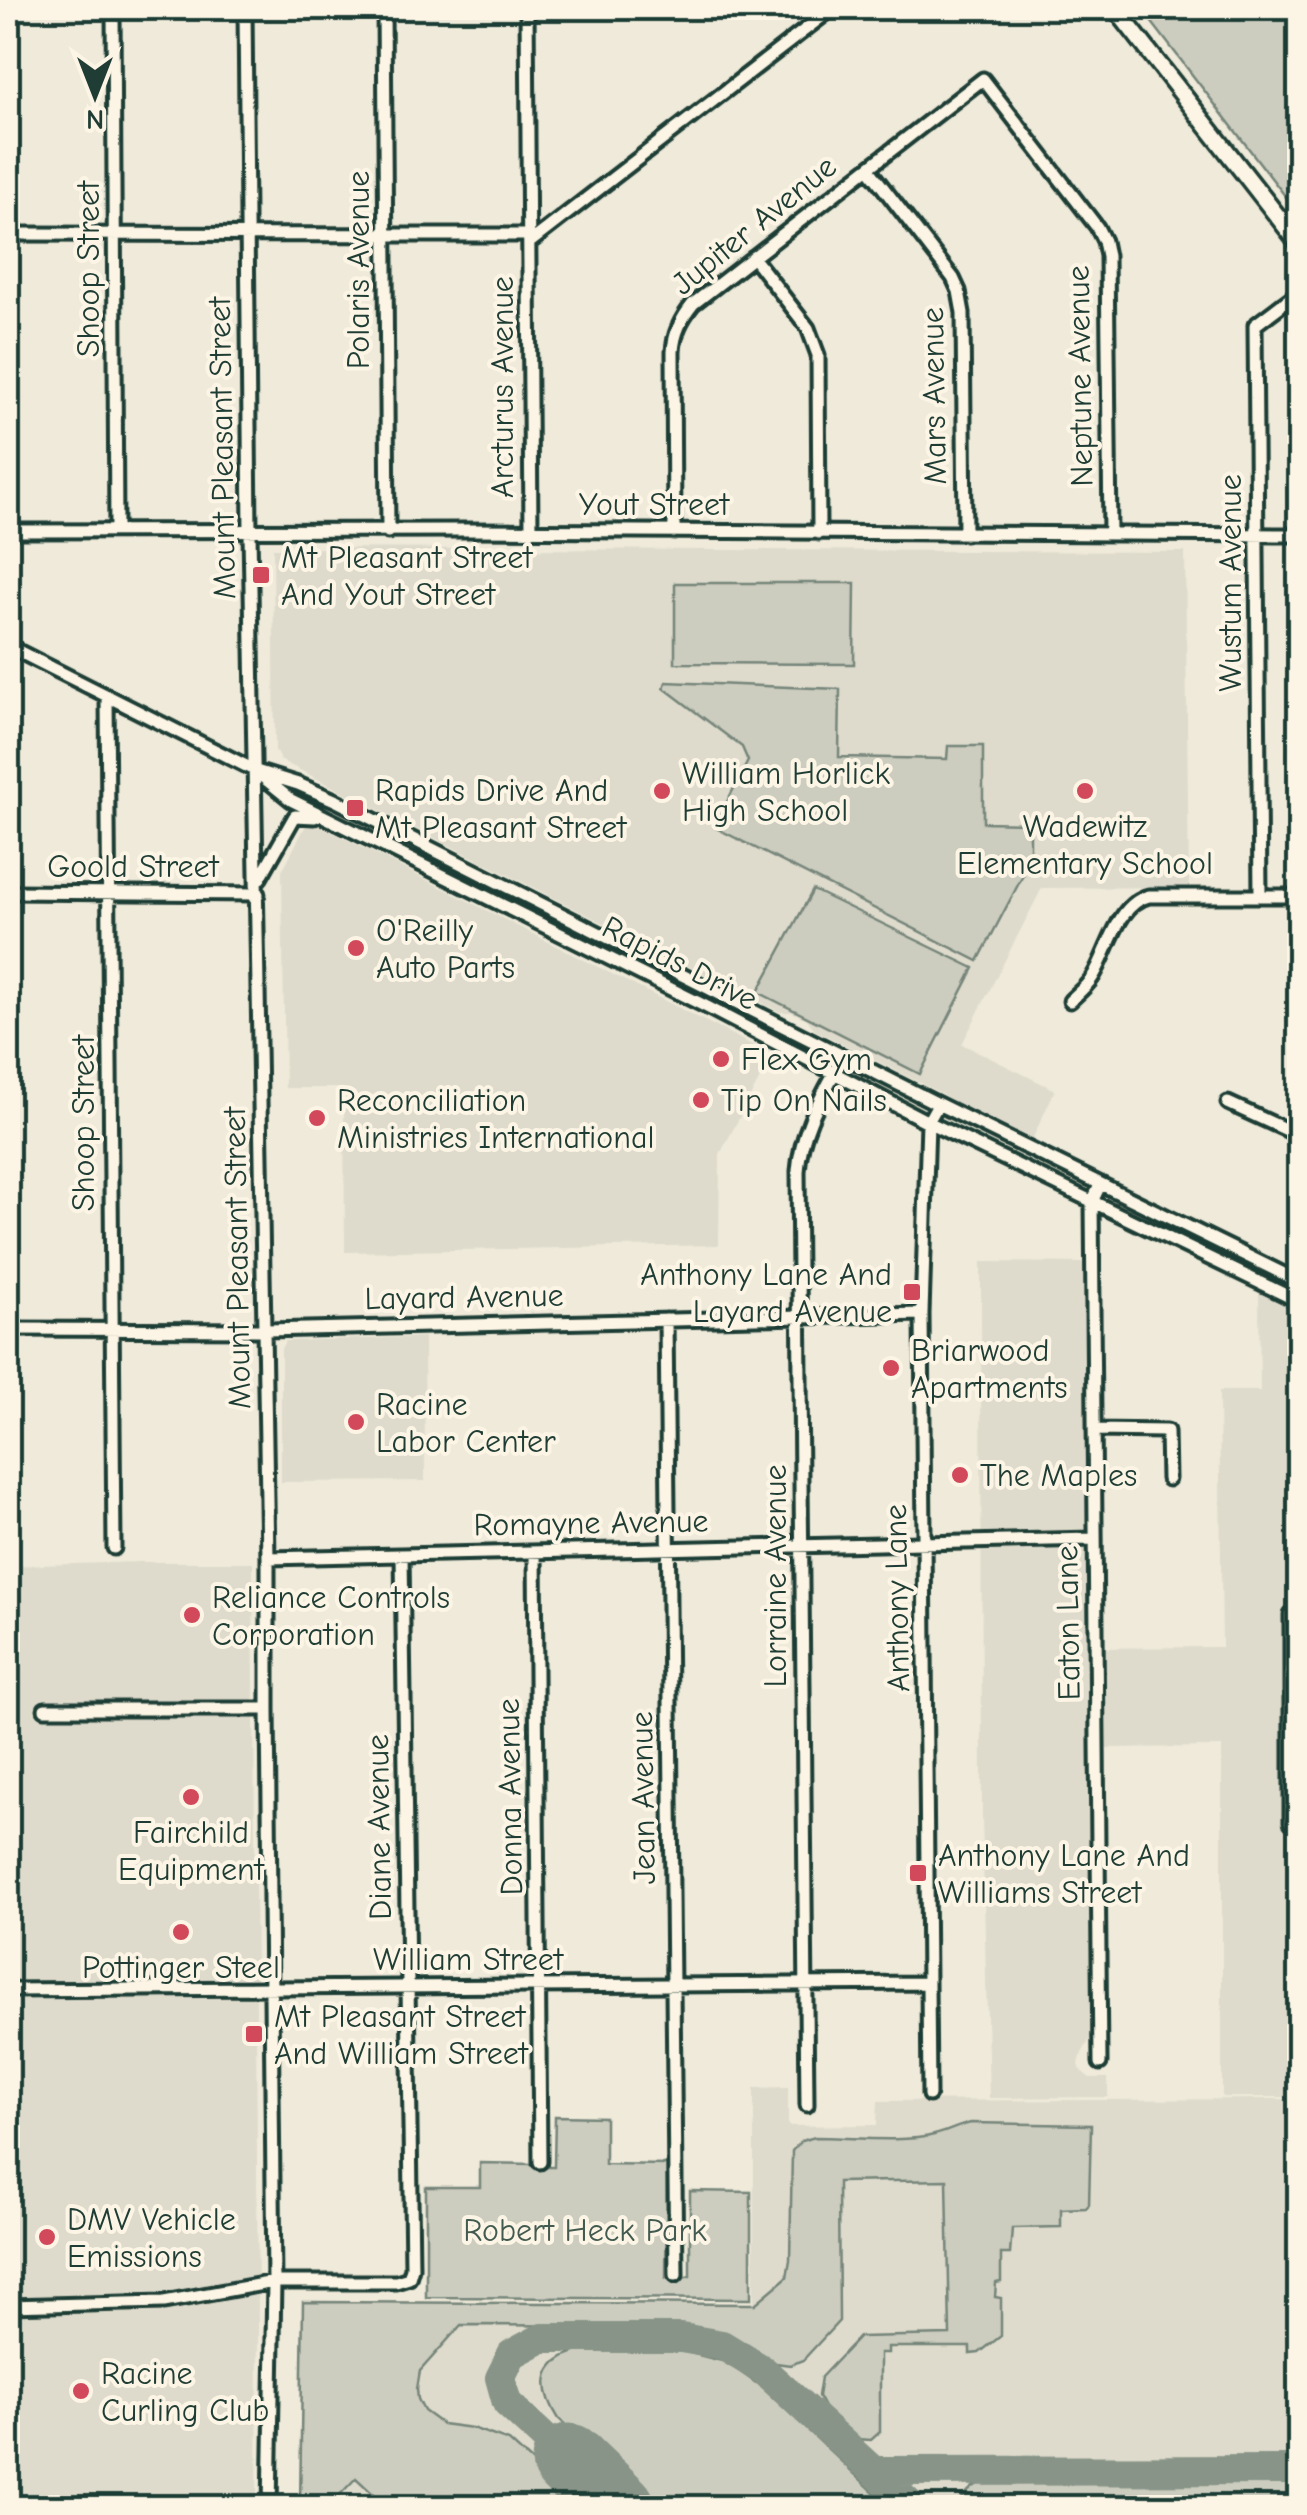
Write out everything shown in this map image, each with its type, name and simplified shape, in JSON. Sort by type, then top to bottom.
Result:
[{"type":"main road","points":[[1115,8],[1300,246]]},
{"type":"street","name":"Shoop Street","points":[[113,8],[116,530]]},
{"type":"street","name":"Mount Pleasant Street","points":[[245,8],[250,532],[266,1330],[274,2282],[270,2508]]},
{"type":"street","name":"Polaris Avenue","points":[[384,8],[388,532]]},
{"type":"street","name":"Arcturus Avenue","points":[[527,8],[531,531]]},
{"type":"street","points":[[8,234],[386,234],[529,239],[833,8]]},
{"type":"street","name":"Jupiter Avenue","points":[[674,532],[673,352],[677,328],[693,304],[983,79]]},
{"type":"street","name":"Neptune Avenue","points":[[983,79],[1104,241],[1108,256],[1110,534]]},
{"type":"street","name":"Mars Avenue","points":[[868,168],[959,291],[963,313],[964,534]]},
{"type":"street","points":[[753,256],[814,341],[818,364],[820,533]]},
{"type":"street","name":"Wustum Avenue","points":[[1260,896],[1255,325],[1300,291]]},
{"type":"street","name":"Yout Street","points":[[8,531],[1300,535]]},
{"type":"street","name":"Rapids Drive","points":[[8,646],[256,771],[336,801],[1300,1282]]},
{"type":"street","name":"Shoop Street","points":[[107,697],[114,1548]]},
{"type":"street","name":"Rapids Drive","points":[[256,771],[290,800],[691,999],[928,1122],[1300,1302]]},
{"type":"street","points":[[258,888],[296,816],[328,818]]},
{"type":"street","name":"Goold Street","points":[[8,892],[258,888]]},
{"type":"street","points":[[1070,1002],[1091,980],[1126,910],[1141,898],[1300,896]]},
{"type":"street","name":"Lorraine Avenue","points":[[807,2105],[799,1156],[807,1127],[844,1057]]},
{"type":"street","points":[[1228,1103],[1300,1136]]},
{"type":"street","name":"Anthony Lane","points":[[929,2095],[922,1314],[928,1122],[938,1104]]},
{"type":"street","name":"Eaton Lane","points":[[1100,1185],[1092,1202],[1100,2062]]},
{"type":"street","points":[[1230,1269],[1238,1252]]},
{"type":"street","name":"Layard Avenue","points":[[8,1329],[266,1330],[922,1314]]},
{"type":"street","name":"Jean Avenue","points":[[666,1320],[676,2275]]},
{"type":"street","points":[[1094,1430],[1167,1431],[1168,1480]]},
{"type":"street","name":"Romayne Avenue","points":[[268,1558],[1094,1539]]},
{"type":"street","name":"Donna Avenue","points":[[535,1552],[540,2162]]},
{"type":"street","name":"Diane Avenue","points":[[274,2282],[396,2282],[409,2278],[412,2268],[402,1555]]},
{"type":"street","points":[[1295,1614],[1295,1821]]},
{"type":"street","points":[[46,1709],[268,1709]]},
{"type":"street","name":"William Street","points":[[8,1990],[928,1983]]},
{"type":"street","points":[[8,2306],[164,2302],[274,2282]]},
{"type":"shaded area","name":"William Horlick High School","points":[[273,548],[1185,552],[1189,887],[1042,888],[962,1044],[1055,1090],[1030,1144],[815,1030],[807,1019],[792,1012],[780,1012],[280,760],[275,750]]},
{"type":"shaded area","points":[[306,825],[318,825],[766,1052],[762,1064],[766,1067],[720,1154],[719,1245],[345,1252],[344,1088],[285,1088],[282,871]]},
{"type":"shaded area","points":[[981,1262],[1087,1263],[1090,1648],[1222,1647],[1219,1391],[1260,1391],[1259,1291],[1299,1310],[1300,2029],[1289,2029],[1288,2097],[1222,2097],[1222,1747],[1091,1748],[1093,2034],[1079,2064],[1090,2078],[1108,2078],[1108,2097],[989,2098],[982,1815]]},
{"type":"shaded area","points":[[424,1337],[425,1481],[281,1482],[281,1349],[285,1341]]},
{"type":"shaded area","points":[[253,1562],[257,2507],[8,2507],[8,1566]]},
{"type":"shaded area","points":[[1291,2031],[1299,2031],[1299,2507],[300,2508],[303,2302],[754,2304],[754,2088],[788,2087],[788,2126],[877,2125],[878,2101],[1291,2099]]},
{"type":"green space","points":[[1141,8],[1299,8],[1299,214]]},
{"type":"green space","points":[[675,583],[855,583],[854,664],[675,663]]},
{"type":"green space","points":[[666,682],[840,689],[839,757],[947,759],[948,746],[983,746],[983,822],[1030,823],[1030,862],[978,961],[714,827],[748,761],[742,747],[664,688]]},
{"type":"green space","points":[[813,890],[974,968],[920,1074],[758,992]]},
{"type":"green space","name":"Robert Heck Park","points":[[555,2116],[605,2117],[605,2164],[667,2165],[666,2278],[690,2276],[690,2191],[751,2192],[751,2299],[426,2297],[426,2187],[480,2187],[480,2163],[554,2167]]},
{"type":"green space","points":[[971,2123],[1091,2125],[1089,2205],[1061,2209],[1061,2227],[1012,2228],[1010,2254],[1001,2254],[1001,2282],[996,2283],[995,2297],[1001,2298],[1001,2336],[979,2353],[970,2354],[970,2347],[888,2347],[888,2353],[880,2353],[880,2432],[871,2440],[856,2439],[826,2411],[818,2396],[821,2377],[859,2337],[950,2335],[947,2180],[838,2182],[839,2321],[803,2360],[790,2365],[776,2363],[731,2337],[692,2326],[461,2325],[420,2371],[418,2399],[424,2411],[442,2424],[472,2428],[509,2441],[581,2507],[387,2507],[356,2478],[328,2507],[300,2507],[303,2302],[755,2304],[787,2277],[792,2151],[801,2141],[815,2137],[922,2137]]},
{"type":"green space","points":[[578,2351],[682,2351],[726,2362],[763,2388],[890,2507],[653,2507],[559,2419],[553,2408],[546,2387],[550,2369]]},
{"type":"green space","points":[[988,2479],[1299,2480],[1299,2507],[958,2507],[970,2490]]},
{"type":"taxiway","points":[[569,2461],[507,2403],[500,2378],[512,2354],[542,2338],[681,2338],[722,2345],[763,2370],[914,2508]]},
{"type":"taxiway","points":[[876,2471],[1300,2470]]},
{"type":"runway","points":[[569,2461],[618,2508]]},
{"type":"place","name":"Mt Pleasant Street And Yout Street","points":[[261,575]]},
{"type":"place","name":"William Horlick High School","points":[[662,791]]},
{"type":"place","name":"Wadewitz Elementary School","points":[[1085,791]]},
{"type":"place","name":"Rapids Drive And Mt Pleasant Street","points":[[355,808]]},
{"type":"place","name":"O'Reilly Auto Parts","points":[[356,948]]},
{"type":"place","name":"Flex Gym","points":[[721,1059]]},
{"type":"place","name":"Tip On Nails","points":[[701,1100]]},
{"type":"place","name":"Reconciliation Ministries International","points":[[317,1118]]},
{"type":"place","name":"Anthony Lane And Layard Avenue","points":[[912,1292]]},
{"type":"place","name":"Briarwood Apartments","points":[[891,1368]]},
{"type":"place","name":"Racine Labor Center","points":[[356,1422]]},
{"type":"place","name":"The Maples","points":[[960,1475]]},
{"type":"place","name":"Reliance Controls Corporation","points":[[192,1615]]},
{"type":"place","name":"Fairchild Equipment","points":[[191,1797]]},
{"type":"place","name":"Anthony Lane And Williams Street","points":[[918,1873]]},
{"type":"place","name":"Pottinger Steel","points":[[181,1932]]},
{"type":"place","name":"Mt Pleasant Street And William Street","points":[[254,2034]]},
{"type":"place","name":"DMV Vehicle Emissions","points":[[47,2237]]},
{"type":"place","name":"Racine Curling Club","points":[[81,2391]]}]
